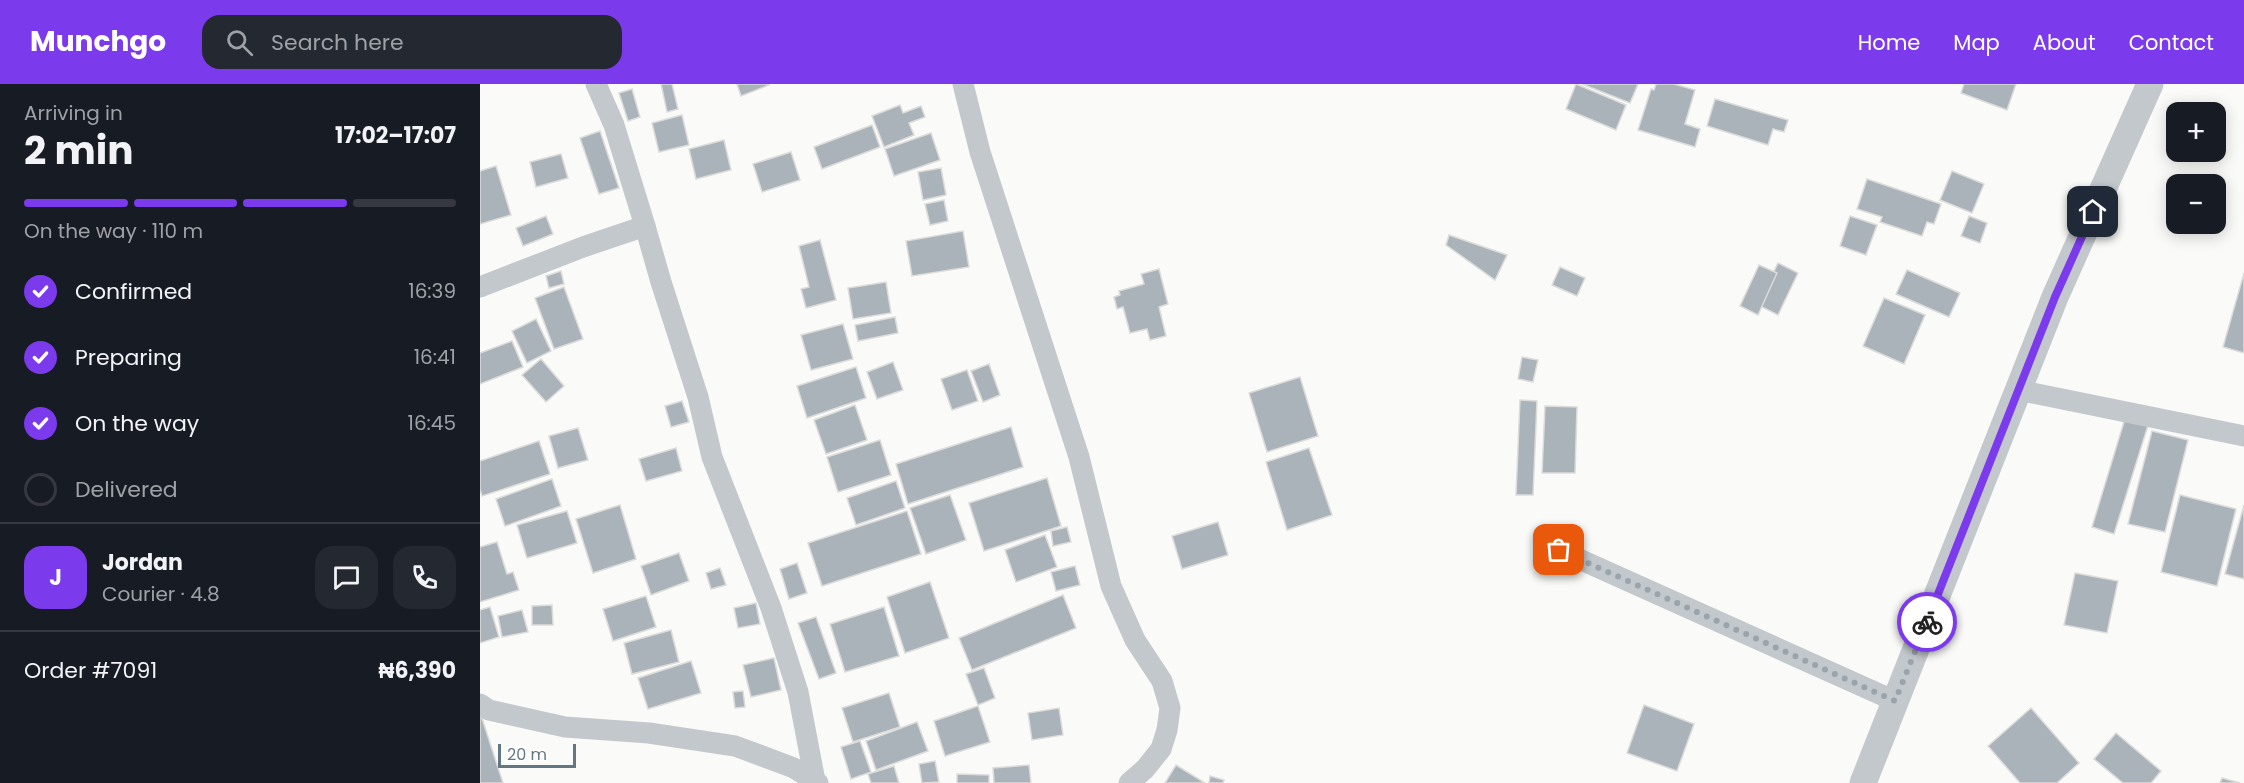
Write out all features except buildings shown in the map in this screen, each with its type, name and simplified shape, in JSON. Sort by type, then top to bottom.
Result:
[{"type":"street","points":[[596,84],[614,125],[698,397],[712,457],[771,608],[798,692],[816,782]]},
{"type":"street","points":[[963,84],[980,152],[1079,457],[1111,586],[1135,640],[1162,681],[1170,708],[1161,749],[1145,769],[1128,783]]},
{"type":"street","points":[[1863,783],[2055,297],[2150,84]]},
{"type":"street","points":[[480,287],[583,247],[645,226]]},
{"type":"street","points":[[2018,390],[2244,436]]},
{"type":"street","points":[[1559,550],[1895,701]]},
{"type":"street","points":[[480,704],[489,710],[565,728],[649,733],[735,746],[794,768],[816,782]]},
{"type":"way so far","points":[[1559,550],[1895,701],[1927,622]]},
{"type":"route","points":[[1927,622],[2055,297],[2093,212]]}]
